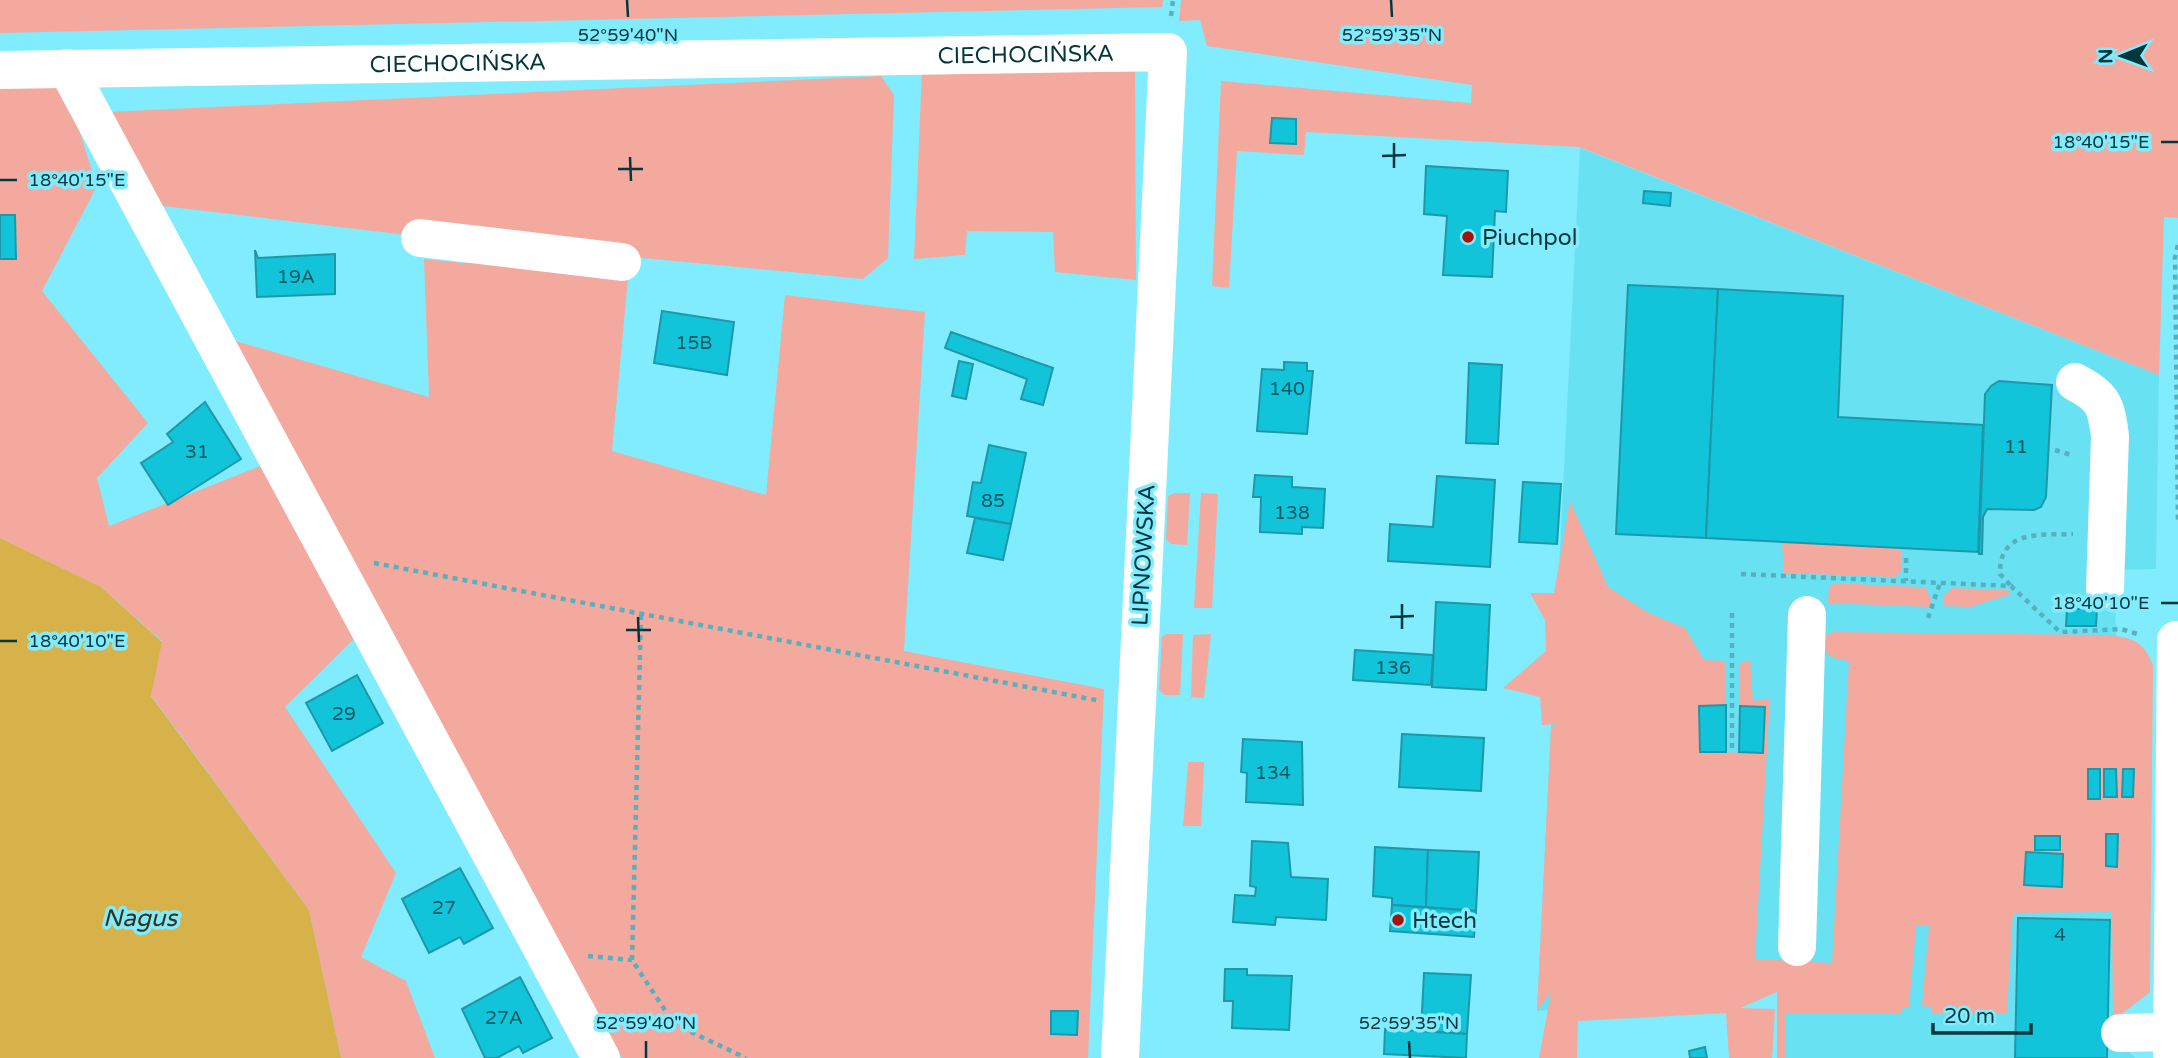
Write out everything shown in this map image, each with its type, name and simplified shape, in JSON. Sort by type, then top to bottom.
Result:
[{"type":"street","name":"CIECHOCIŃSKA","points":[[0,70],[1168,52]]},
{"type":"street","name":"LIPNOWSKA","points":[[1120,1058],[1168,52]]},
{"type":"street","points":[[67,68],[601,1058]]},
{"type":"street","points":[[419,238],[622,262]]},
{"type":"street","points":[[2075,382],[2102,399],[2107,414],[2110,436],[2105,589]]},
{"type":"street","points":[[1797,947],[1807,615]]},
{"type":"street","points":[[2120,1033],[2172,1045],[2176,741],[2161,639]]},
{"type":"path","points":[[2178,245],[2175,257],[2178,524]]},
{"type":"path","points":[[2054,450],[2071,454]]},
{"type":"path","points":[[2075,534],[2028,535],[2008,545],[1999,558],[2000,574],[2060,632],[2121,629],[2161,639]]},
{"type":"path","points":[[329,554],[1108,702]]},
{"type":"path","points":[[1906,558],[1906,581]]},
{"type":"path","points":[[1741,574],[2011,586]]},
{"type":"path","points":[[1928,618],[1940,583]]},
{"type":"path","points":[[1732,613],[1732,748]]},
{"type":"path","points":[[641,615],[632,960],[674,1024],[746,1058]]},
{"type":"shaded area","points":[[0,0],[1163,0],[1162,7],[0,33]]},
{"type":"shaded area","points":[[1181,0],[2178,0],[2178,218],[2164,217],[2159,375],[1579,147],[1306,132],[1304,155],[1237,151],[1229,288],[1212,286],[1221,81],[1471,103],[1472,85],[1207,46],[1200,20],[1179,21]]},
{"type":"shaded area","points":[[922,70],[1135,72],[1136,280],[1055,272],[1053,232],[967,231],[965,255],[914,259]]},
{"type":"shaded area","points":[[881,76],[894,95],[888,258],[863,279],[423,237],[163,206],[108,112]]},
{"type":"shaded area","points":[[62,77],[97,186],[42,291],[148,423],[97,478],[109,526],[268,463],[361,632],[285,707],[396,873],[361,957],[406,981],[435,1058],[341,1058],[309,910],[151,695],[162,641],[101,587],[0,538],[0,85]]},
{"type":"shaded area","points":[[1580,148],[2159,375],[2156,569],[2113,570],[2117,646],[2150,992],[2119,1016],[2119,1041],[2135,1058],[1777,1058],[1778,991],[1537,1011]]},
{"type":"shaded area","points":[[486,254],[628,278],[612,451],[766,495],[785,295],[925,312],[904,651],[1104,689],[1088,1058],[622,1058],[232,340],[429,397],[424,259],[463,263]]},
{"type":"shaded area","points":[[1174,493],[1190,493],[1187,545],[1171,544],[1166,539],[1168,496]]},
{"type":"shaded area","points":[[1201,493],[1218,494],[1212,608],[1194,608]]},
{"type":"shaded area","points":[[1570,501],[1608,587],[1649,613],[1685,628],[1704,660],[1725,661],[1726,705],[1699,706],[1700,752],[1763,753],[1765,707],[1740,706],[1739,664],[1750,659],[1753,701],[1770,698],[1755,959],[1832,963],[1849,661],[1828,654],[1823,647],[1825,636],[1833,632],[2109,635],[2132,640],[2142,646],[2153,665],[2150,992],[2119,1016],[2113,1015],[2112,912],[2013,913],[2007,1013],[1932,1014],[1932,1007],[1922,1006],[1929,926],[1916,926],[1909,1008],[1903,1007],[1901,1014],[1786,1014],[1786,1058],[1777,1058],[1777,992],[1740,1008],[1775,1009],[1772,1058],[1729,1058],[1726,1013],[1578,1021],[1577,1058],[1539,1058],[1551,992],[1537,1011],[1551,727],[1558,724],[1542,725],[1540,697],[1503,688],[1546,651],[1545,620],[1530,593],[1554,593]]},
{"type":"shaded area","points":[[1782,542],[1901,548],[1901,571],[1896,577],[1784,573]]},
{"type":"shaded area","points":[[1834,583],[1926,588],[1931,599],[1930,607],[1828,603],[1829,587]]},
{"type":"shaded area","points":[[1952,588],[2008,590],[2011,594],[1970,607],[1943,606],[1943,596]]},
{"type":"shaded area","points":[[1166,634],[1183,634],[1180,695],[1165,695],[1159,690],[1162,637]]},
{"type":"shaded area","points":[[1211,634],[1204,698],[1191,697],[1193,635]]},
{"type":"shaded area","points":[[1188,762],[1204,762],[1201,826],[1183,826]]},
{"type":"water","name":"Nagus","points":[[0,538],[101,587],[162,642],[151,696],[309,910],[341,1058],[0,1058]]},
{"type":"building","points":[[1272,118],[1296,119],[1296,144],[1270,143]]},
{"type":"building","points":[[1426,166],[1508,171],[1506,212],[1495,211],[1492,277],[1443,275],[1447,216],[1424,214]]},
{"type":"building","points":[[1644,191],[1671,193],[1670,206],[1643,203]]},
{"type":"building","points":[[0,215],[15,215],[16,259],[0,259]]},
{"type":"building","points":[[255,250],[258,258],[335,254],[335,294],[257,297]]},
{"type":"building","points":[[1628,285],[1718,289],[1706,538],[1616,534]]},
{"type":"building","points":[[1718,289],[1843,296],[1838,417],[1983,425],[1978,552],[1706,538]]},
{"type":"building","points":[[662,311],[734,322],[727,375],[654,363]]},
{"type":"building","points":[[951,332],[1053,368],[1043,405],[1021,399],[1027,379],[945,348]]},
{"type":"building","points":[[959,361],[973,364],[966,399],[952,396]]},
{"type":"building","points":[[1284,362],[1307,363],[1307,371],[1313,371],[1307,434],[1257,431],[1262,369],[1284,370]]},
{"type":"building","points":[[1469,363],[1502,365],[1498,444],[1466,443]]},
{"type":"building","points":[[1999,381],[2052,385],[2046,497],[2041,507],[2034,510],[1987,509],[1983,517],[1982,554],[1979,554],[1985,394]]},
{"type":"building","points":[[205,402],[241,459],[168,505],[141,463],[173,442],[167,434]]},
{"type":"building","points":[[989,445],[1026,453],[1011,524],[967,516],[973,482],[981,483]]},
{"type":"building","points":[[1255,475],[1292,477],[1292,487],[1325,489],[1323,528],[1302,527],[1302,534],[1260,532],[1261,497],[1253,497]]},
{"type":"building","points":[[1437,476],[1495,480],[1490,567],[1388,561],[1390,524],[1433,527]]},
{"type":"building","points":[[1523,482],[1561,484],[1557,544],[1519,542]]},
{"type":"building","points":[[975,518],[1011,524],[1003,560],[967,553]]},
{"type":"building","points":[[1436,602],[1490,605],[1486,690],[1432,687]]},
{"type":"building","points":[[2067,609],[2097,609],[2096,626],[2066,626]]},
{"type":"building","points":[[1355,650],[1433,655],[1431,685],[1353,680]]},
{"type":"building","points":[[357,675],[383,723],[332,751],[306,703]]},
{"type":"building","points":[[1726,705],[1726,752],[1700,752],[1699,706]]},
{"type":"building","points":[[1740,706],[1765,707],[1763,753],[1739,752]]},
{"type":"building","points":[[1402,734],[1484,738],[1481,791],[1399,787]]},
{"type":"building","points":[[1243,739],[1302,742],[1303,805],[1246,802],[1247,773],[1241,772]]},
{"type":"building","points":[[2088,769],[2100,769],[2100,799],[2088,799]]},
{"type":"building","points":[[2104,769],[2116,769],[2117,797],[2104,797]]},
{"type":"building","points":[[2123,769],[2134,769],[2133,797],[2122,797]]},
{"type":"building","points":[[2106,834],[2118,834],[2117,867],[2106,866]]},
{"type":"building","points":[[2035,836],[2060,836],[2060,850],[2035,850]]},
{"type":"building","points":[[1252,841],[1288,843],[1291,877],[1328,879],[1326,920],[1276,917],[1275,925],[1233,922],[1235,895],[1255,896],[1256,887],[1250,886]]},
{"type":"building","points":[[1375,847],[1428,850],[1426,907],[1392,905],[1392,898],[1373,896]]},
{"type":"building","points":[[1428,850],[1479,852],[1476,911],[1426,907]]},
{"type":"building","points":[[2026,852],[2063,854],[2062,887],[2024,885]]},
{"type":"building","points":[[460,868],[493,928],[464,944],[460,937],[429,953],[402,899]]},
{"type":"building","points":[[1392,905],[1476,911],[1474,937],[1390,931]]},
{"type":"building","points":[[2018,918],[2110,920],[2107,1058],[2015,1058]]},
{"type":"building","points":[[1225,969],[1247,969],[1247,975],[1292,976],[1289,1030],[1232,1028],[1233,1001],[1224,1001]]},
{"type":"building","points":[[1424,973],[1471,975],[1467,1034],[1421,1031]]},
{"type":"building","points":[[520,977],[552,1038],[523,1053],[519,1046],[497,1058],[485,1058],[462,1009]]},
{"type":"building","points":[[1051,1011],[1078,1011],[1077,1035],[1051,1034]]},
{"type":"building","points":[[1385,1029],[1467,1034],[1466,1058],[1384,1054]]},
{"type":"building","points":[[1705,1047],[1707,1058],[1690,1058],[1689,1051]]},
{"type":"place","name":"Piuchpol","points":[[1468,237]]},
{"type":"place","name":"Htech","points":[[1398,920]]}]
